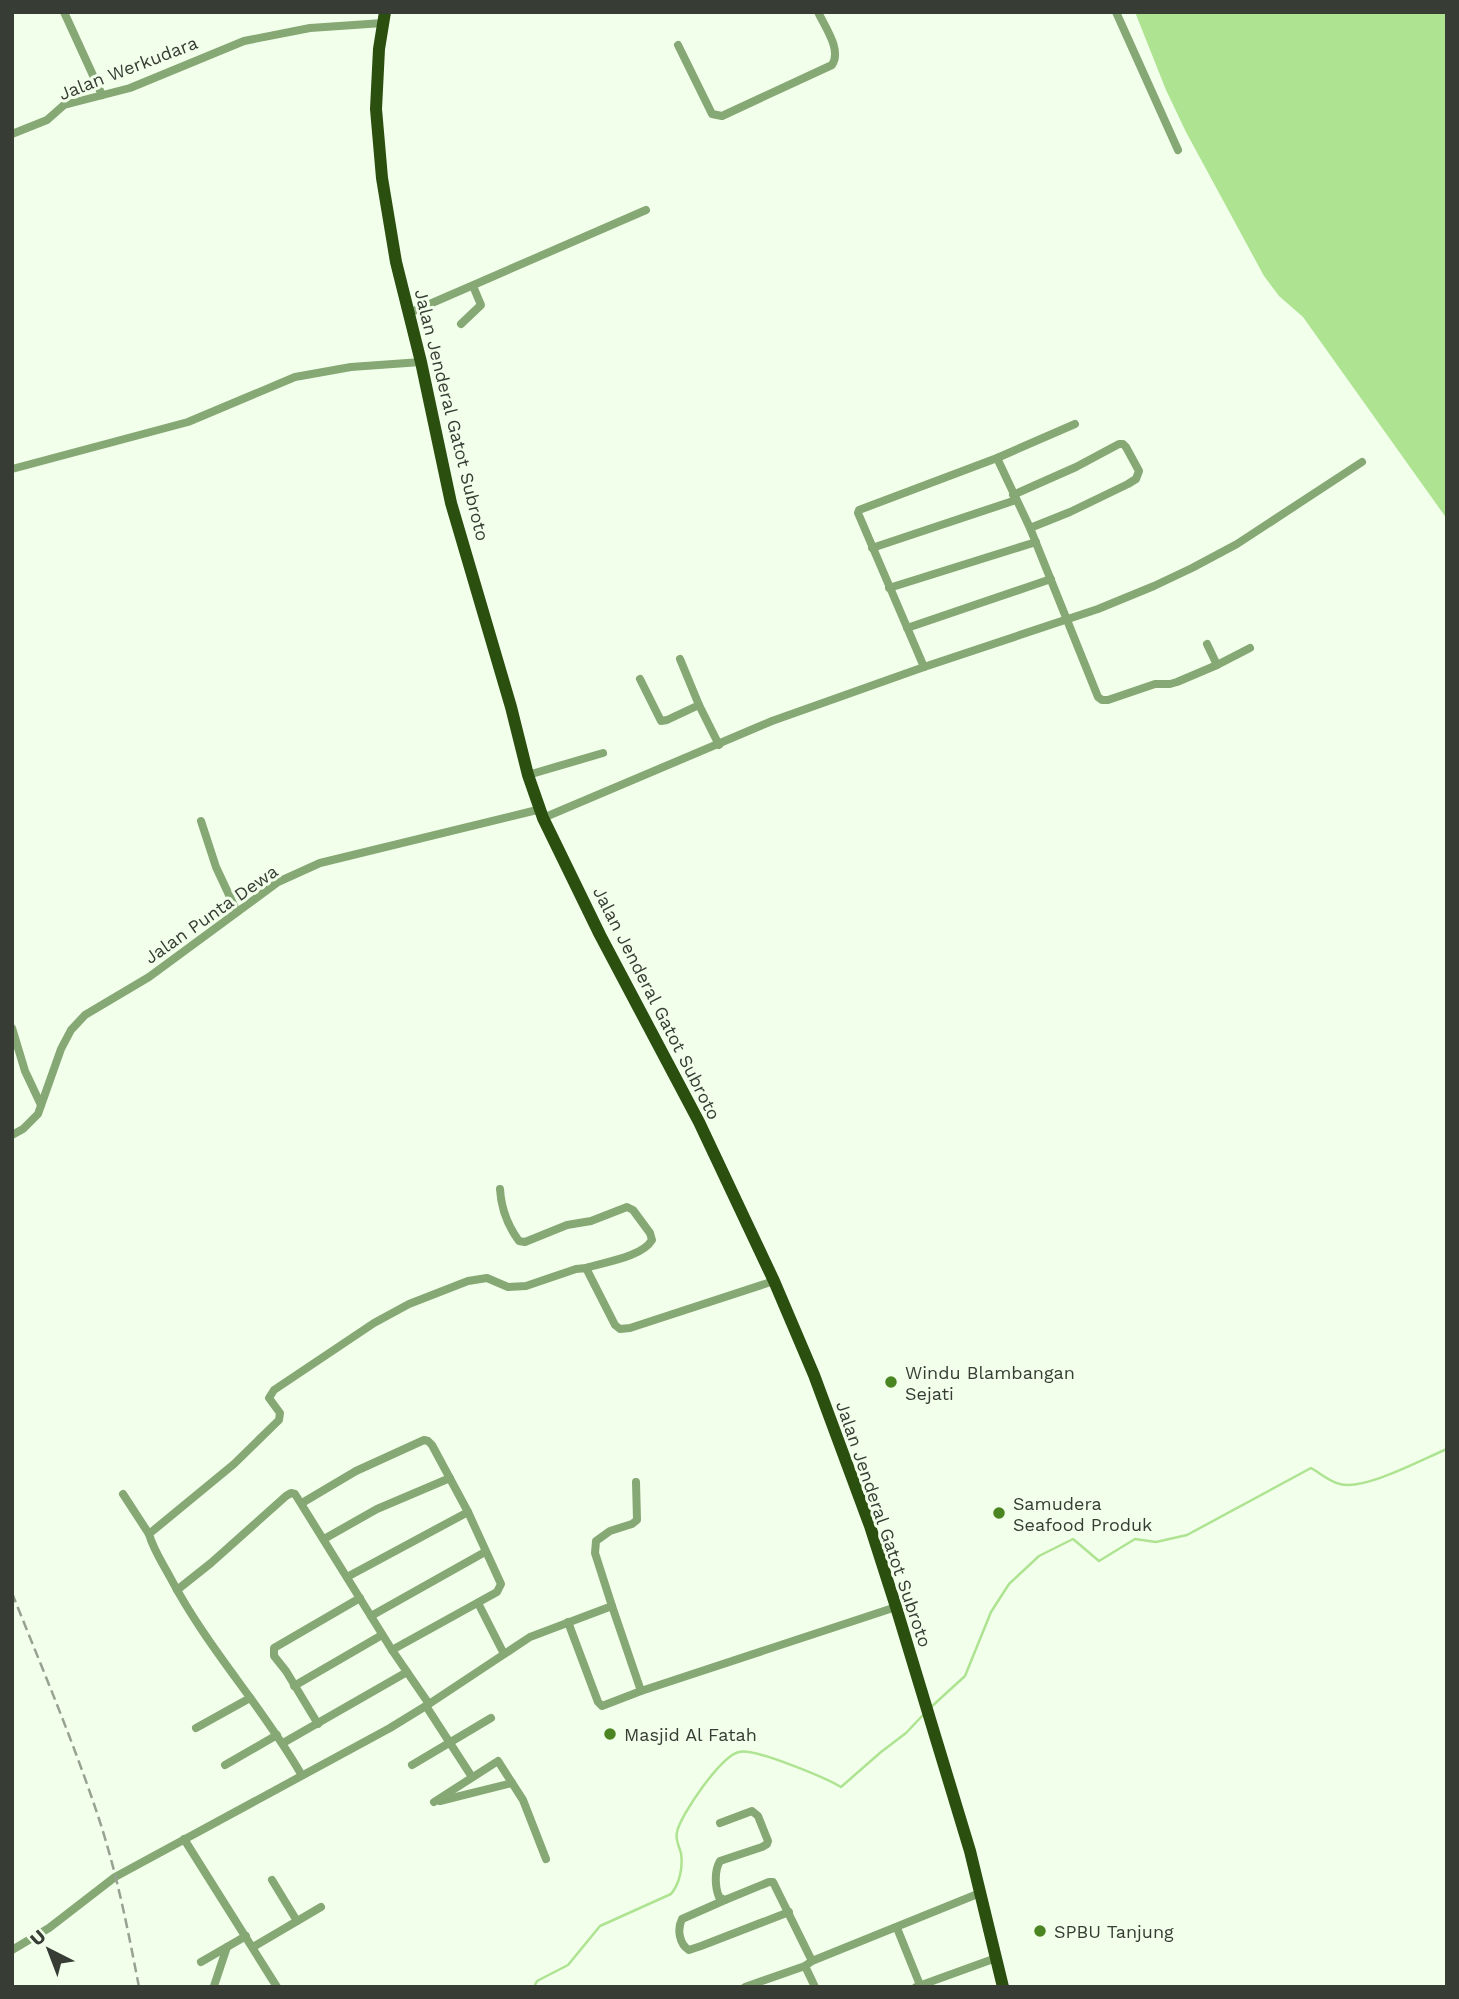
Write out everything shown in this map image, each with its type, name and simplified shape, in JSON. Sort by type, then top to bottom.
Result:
[{"type":"highway","name":"Jalan Jenderal Gatot Subroto","points":[[384,18],[379,49],[376,109],[378,144],[396,262],[452,503],[511,707],[527,775],[542,813],[600,935],[699,1122],[774,1281],[814,1375],[870,1526],[896,1607],[980,1893],[1003,1987]]},
{"type":"street","points":[[64,12],[102,95]]},
{"type":"street","points":[[678,45],[706,105],[712,114],[722,116],[832,65],[836,51],[818,12]]},
{"type":"street","points":[[1115,12],[1178,150]]},
{"type":"street","name":"Jalan Werkudara","points":[[12,134],[47,120],[64,105],[130,88],[244,41],[310,28],[384,18]]},
{"type":"street","points":[[410,313],[646,210]]},
{"type":"street","points":[[461,324],[481,305],[472,286]]},
{"type":"street","points":[[12,469],[188,422],[295,377],[351,367],[421,362]]},
{"type":"street","points":[[924,667],[858,513],[862,508],[997,458],[1075,424]]},
{"type":"street","points":[[872,548],[1015,498],[1119,444],[1126,447],[1139,471],[1136,479],[1070,512],[1030,528]]},
{"type":"street","points":[[997,458],[1030,528],[1098,697],[1102,701],[1155,684],[1170,684],[1217,666],[1250,648]]},
{"type":"street","name":"Jalan Punta Dewa","points":[[41,1105],[61,1049],[71,1030],[85,1015],[149,977],[278,883],[320,863],[542,813],[772,722],[924,667],[1098,609],[1204,562],[1237,544],[1362,462]]},
{"type":"street","points":[[889,589],[1036,542]]},
{"type":"street","points":[[906,628],[1051,579]]},
{"type":"street","points":[[1207,644],[1217,666]]},
{"type":"street","points":[[680,659],[719,745]]},
{"type":"street","points":[[640,679],[662,721],[699,705]]},
{"type":"street","points":[[527,775],[603,753]]},
{"type":"street","points":[[201,821],[216,867],[237,912]]},
{"type":"street","points":[[12,1028],[25,1070],[41,1105],[38,1114],[23,1129],[12,1135]]},
{"type":"street","points":[[149,1534],[234,1464],[279,1420],[280,1413],[270,1398],[274,1390],[374,1323],[409,1304],[468,1281],[487,1278],[508,1287],[526,1286],[637,1253],[652,1240],[650,1233],[627,1206],[591,1221],[566,1225],[525,1242],[519,1241],[501,1203],[500,1189]]},
{"type":"street","points":[[586,1268],[615,1325],[620,1329],[774,1281]]},
{"type":"street","points":[[302,1503],[356,1471],[424,1440],[432,1445],[468,1512],[501,1584],[497,1592],[392,1650]]},
{"type":"street","points":[[324,1539],[377,1510],[450,1478]]},
{"type":"street","points":[[636,1482],[637,1520],[610,1531],[596,1541],[595,1553],[641,1691]]},
{"type":"street","points":[[123,1494],[149,1534],[177,1590],[214,1648],[283,1743],[301,1774]]},
{"type":"street","points":[[177,1590],[286,1496],[295,1494],[472,1777]]},
{"type":"street","points":[[347,1577],[468,1512]]},
{"type":"street","points":[[371,1616],[485,1552]]},
{"type":"street","points":[[318,1724],[274,1656],[274,1648],[360,1598]]},
{"type":"street","points":[[478,1603],[504,1654]]},
{"type":"street","points":[[12,1950],[49,1928],[110,1881],[428,1705],[530,1637],[612,1606]]},
{"type":"street","points":[[568,1622],[598,1702],[602,1706],[896,1607]]},
{"type":"street","points":[[294,1686],[382,1635]]},
{"type":"street","points":[[283,1743],[407,1672]]},
{"type":"street","points":[[196,1728],[250,1698]]},
{"type":"street","points":[[412,1765],[491,1717]]},
{"type":"street","points":[[225,1765],[277,1735]]},
{"type":"street","points":[[512,1783],[433,1802],[498,1761],[523,1800],[546,1859]]},
{"type":"street","points":[[720,1823],[752,1811],[758,1816],[768,1841],[762,1847],[720,1861],[715,1889],[719,1897],[725,1900]]},
{"type":"street","points":[[184,1839],[277,1987]]},
{"type":"street","points":[[272,1880],[297,1921]]},
{"type":"street","points":[[789,1912],[689,1950],[682,1944],[679,1926],[682,1919],[773,1882],[789,1912],[815,1987]]},
{"type":"street","points":[[745,1987],[980,1893]]},
{"type":"street","points":[[253,1947],[321,1907]]},
{"type":"street","points":[[897,1928],[918,1986],[996,1958]]},
{"type":"street","points":[[201,1962],[246,1936]]},
{"type":"street","points":[[214,1986],[227,1947]]},
{"type":"shaded area","points":[[1135,12],[1447,12],[1447,519],[1303,317],[1279,296],[1264,276],[1186,132]]},
{"type":"waterway","points":[[930,1708],[965,1676],[991,1612],[1009,1584],[1039,1556],[1073,1539],[1099,1561],[1135,1539],[1156,1542],[1187,1535],[1311,1468],[1340,1484],[1351,1485],[1378,1479],[1447,1449]]},
{"type":"waterway","points":[[534,1987],[537,1981],[568,1965],[600,1926],[671,1894],[677,1885],[681,1869],[681,1853],[676,1837],[680,1824],[703,1787],[731,1756],[739,1752],[760,1755],[841,1787],[906,1733],[923,1715]]},
{"type":"railway","points":[[12,1593],[99,1819],[117,1881],[139,1987]]},
{"type":"place","name":"Windu Blambangan Sejati","points":[[891,1382]]},
{"type":"place","name":"Samudera Seafood Produk","points":[[999,1513]]},
{"type":"place","name":"Masjid Al Fatah","points":[[610,1734]]},
{"type":"place","name":"SPBU Tanjung","points":[[1040,1931]]}]
